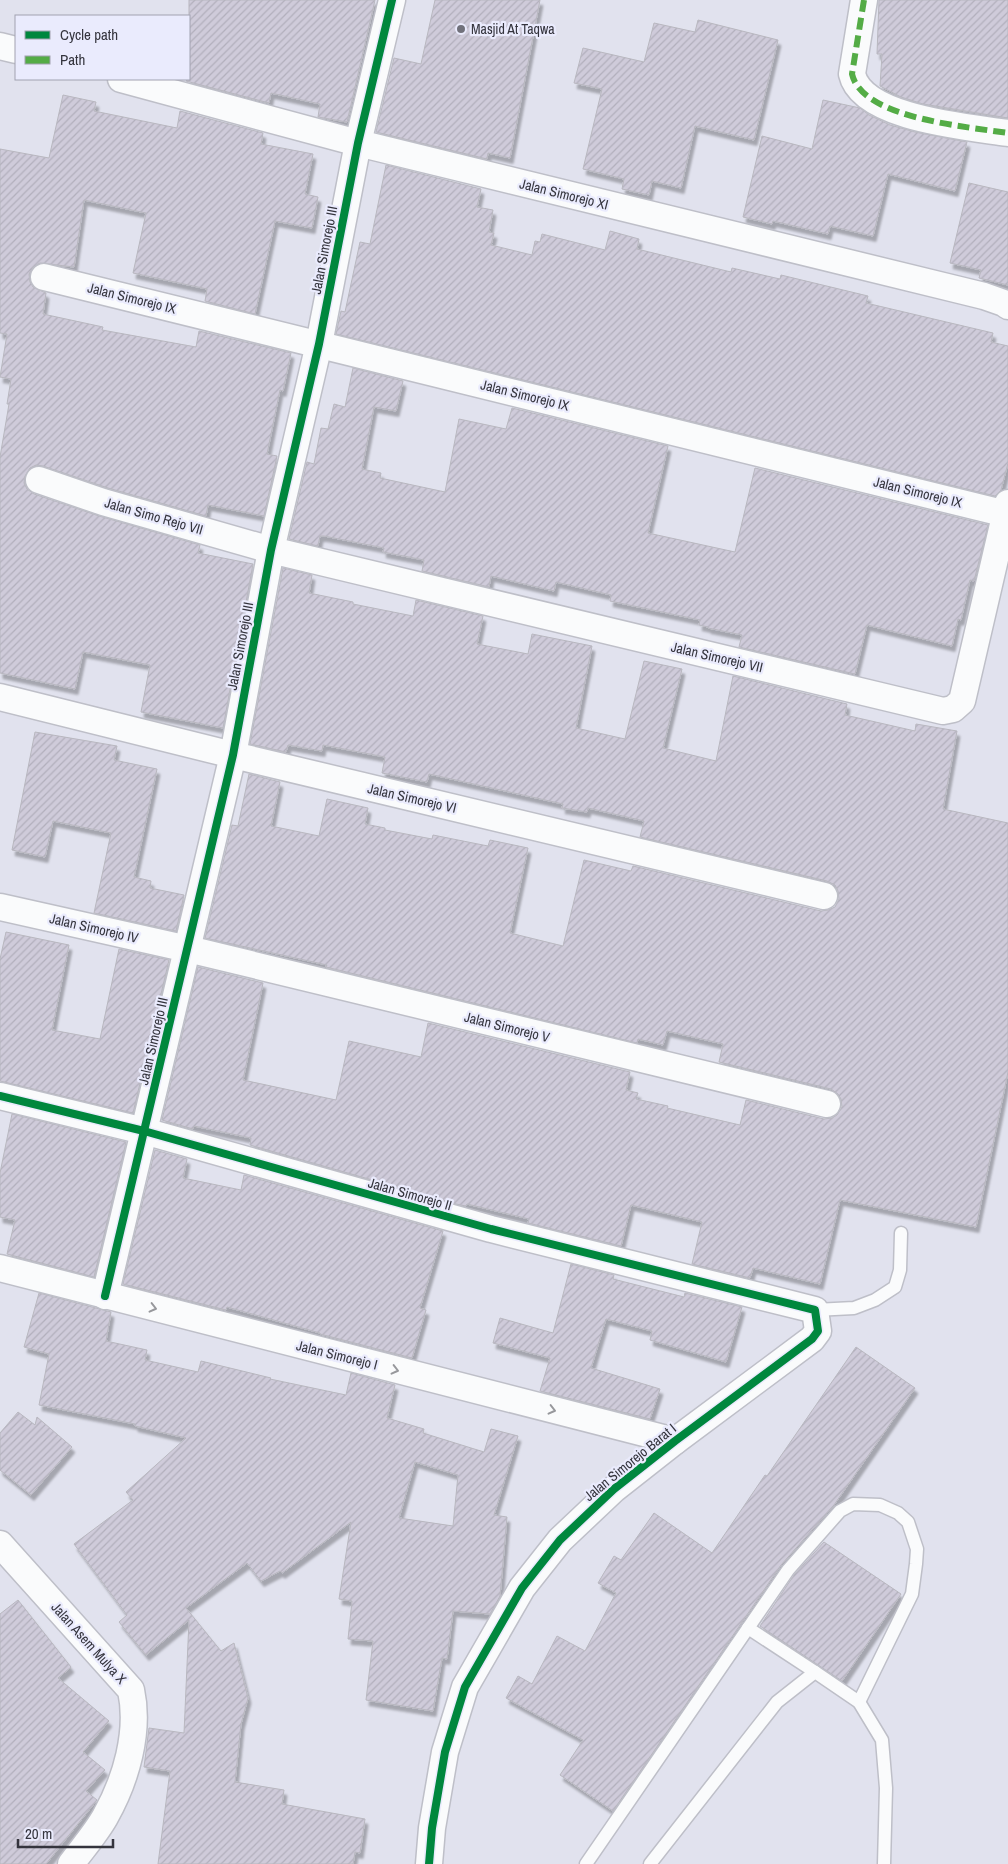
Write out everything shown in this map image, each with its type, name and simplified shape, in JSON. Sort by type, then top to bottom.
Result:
[{"type":"street","name":"Jalan Simorejo III","points":[[105,1296],[233,755],[271,550],[319,344],[358,143],[392,0]]},
{"type":"street","points":[[864,0],[852,74],[854,81],[860,88],[880,104],[900,113],[929,120],[1008,133]]},
{"type":"street","points":[[0,46],[15,50]]},
{"type":"street","name":"Jalan Simorejo XI","points":[[125,80],[358,143],[984,296],[1008,306]]},
{"type":"street","name":"Jalan Simorejo IX","points":[[44,277],[1007,509]]},
{"type":"street","name":"Jalan Simo Rejo VII","points":[[39,480],[103,502],[271,550]]},
{"type":"street","name":"Jalan Simorejo VII","points":[[271,550],[943,711],[954,709],[962,702],[1007,509]]},
{"type":"street","name":"Jalan Simorejo VI","points":[[0,697],[233,755],[824,896]]},
{"type":"street","name":"Jalan Simorejo IV","points":[[0,907],[188,949]]},
{"type":"street","name":"Jalan Simorejo V","points":[[188,949],[827,1104]]},
{"type":"street","name":"Jalan Simorejo II","points":[[0,1096],[144,1131],[491,1230],[815,1310]]},
{"type":"street","name":"Jalan Simorejo I","points":[[0,1268],[675,1441]]},
{"type":"street","name":"Jalan Simorejo Barat I","points":[[429,1864],[432,1828],[445,1752],[465,1687],[522,1588],[560,1540],[614,1489],[812,1339],[818,1330],[815,1310]]},
{"type":"street","name":"Jalan Asem Mulya X","points":[[0,1544],[131,1690],[134,1704],[132,1739],[121,1784],[105,1818],[71,1864]]},
{"type":"lane","points":[[815,1310],[854,1308],[875,1300],[894,1287],[900,1270],[901,1233]]},
{"type":"lane","points":[[586,1864],[788,1570],[840,1511],[853,1504],[880,1505],[898,1513],[908,1522],[917,1549],[912,1594],[859,1702]]},
{"type":"lane","points":[[748,1628],[859,1702],[882,1740],[886,1788],[884,1864]]},
{"type":"lane","points":[[650,1864],[777,1702],[815,1672]]},
{"type":"building","points":[[189,0],[375,0],[347,122],[318,117],[320,104],[271,93],[269,103],[186,81],[190,80]]},
{"type":"building","points":[[435,0],[540,0],[510,158],[488,153],[487,159],[376,132],[394,58],[421,64]]},
{"type":"building","points":[[879,0],[1008,0],[1008,118],[923,104],[901,97],[880,86],[882,54],[877,54]]},
{"type":"building","points":[[698,20],[778,40],[754,140],[695,126],[681,188],[652,181],[649,195],[622,189],[624,179],[583,169],[602,89],[574,83],[583,48],[644,62],[654,23],[695,32]]},
{"type":"building","points":[[63,95],[96,102],[94,111],[177,128],[180,111],[263,133],[261,144],[313,154],[305,194],[318,197],[312,228],[275,221],[255,314],[205,301],[207,289],[133,273],[146,213],[84,200],[74,267],[40,263],[33,267],[29,274],[33,287],[46,293],[43,314],[103,327],[102,330],[196,347],[199,331],[291,353],[283,391],[280,390],[267,454],[277,456],[264,516],[208,505],[206,516],[108,488],[43,466],[36,465],[30,468],[25,476],[24,483],[27,489],[34,494],[99,516],[200,545],[198,553],[253,564],[223,728],[141,712],[150,665],[83,652],[75,689],[0,673],[0,457],[9,404],[7,404],[11,379],[0,377],[7,334],[0,333],[0,149],[49,158]]},
{"type":"building","points":[[823,100],[860,108],[869,115],[890,125],[967,142],[955,191],[888,174],[873,236],[830,226],[828,234],[773,221],[772,224],[743,217],[762,136],[812,149]]},
{"type":"building","points":[[386,165],[481,189],[477,207],[493,210],[489,232],[494,233],[491,245],[532,255],[535,241],[540,242],[542,234],[605,250],[610,231],[639,239],[637,249],[731,272],[732,268],[780,279],[781,275],[868,296],[866,303],[993,333],[991,342],[1008,346],[1008,463],[1001,490],[995,496],[336,334],[341,311],[345,312],[360,242],[370,244]]},
{"type":"building","points":[[969,183],[1008,192],[1008,285],[979,278],[981,270],[950,263]]},
{"type":"building","points":[[353,368],[403,381],[396,411],[374,407],[362,469],[381,473],[380,478],[445,492],[459,419],[506,429],[512,408],[668,446],[648,533],[735,552],[755,468],[988,525],[974,581],[970,580],[961,620],[958,619],[952,646],[867,625],[855,674],[739,647],[742,635],[699,625],[700,620],[610,601],[611,595],[556,582],[554,591],[491,576],[489,587],[422,571],[424,560],[383,552],[384,548],[324,536],[320,536],[318,546],[289,539],[307,462],[314,464],[321,428],[328,429],[334,404],[345,407]]},
{"type":"building","points":[[283,568],[312,575],[309,593],[353,602],[353,604],[413,616],[416,600],[483,616],[477,644],[528,654],[532,634],[592,646],[576,728],[625,739],[644,661],[682,669],[663,748],[716,761],[733,676],[847,704],[845,715],[915,731],[916,724],[957,731],[943,809],[1008,823],[1008,1072],[976,1227],[840,1200],[820,1284],[753,1268],[750,1278],[692,1264],[702,1222],[631,1205],[621,1246],[528,1223],[529,1219],[467,1204],[466,1206],[456,1204],[250,1145],[251,1138],[194,1126],[193,1129],[162,1120],[198,967],[263,983],[243,1080],[336,1100],[349,1041],[421,1057],[428,1023],[630,1072],[626,1090],[638,1093],[636,1099],[740,1125],[746,1100],[824,1119],[837,1115],[842,1107],[838,1094],[831,1089],[719,1062],[723,1044],[667,1031],[663,1045],[638,1039],[637,1043],[326,967],[327,965],[205,938],[232,825],[238,826],[249,774],[280,782],[271,826],[319,836],[327,799],[368,808],[365,824],[385,828],[385,830],[432,839],[433,835],[488,846],[490,840],[528,848],[510,933],[563,946],[584,860],[631,871],[633,866],[821,911],[835,907],[839,899],[835,885],[827,881],[640,837],[644,821],[588,808],[587,812],[562,808],[563,804],[429,774],[427,782],[382,773],[385,757],[323,745],[322,751],[288,745],[286,752],[250,744]]},
{"type":"building","points":[[35,732],[117,746],[114,760],[157,769],[134,877],[151,881],[150,888],[184,895],[176,931],[94,913],[111,833],[53,821],[45,857],[12,850]]},
{"type":"building","points":[[6,932],[69,945],[52,1030],[100,1039],[119,949],[169,960],[133,1113],[0,1081],[0,959]]},
{"type":"building","points":[[12,1114],[126,1142],[94,1277],[7,1254],[15,1220],[0,1217],[0,1173]]},
{"type":"building","points":[[155,1150],[187,1159],[183,1178],[241,1190],[244,1175],[443,1231],[420,1308],[426,1310],[412,1358],[227,1307],[226,1310],[123,1284]]},
{"type":"building","points":[[571,1264],[614,1275],[613,1279],[684,1297],[685,1293],[742,1307],[726,1362],[650,1340],[652,1331],[606,1319],[591,1368],[660,1389],[650,1419],[540,1391],[550,1358],[493,1343],[500,1318],[553,1333]]},
{"type":"building","points":[[39,1293],[111,1312],[106,1341],[147,1350],[145,1360],[198,1372],[201,1361],[270,1379],[346,1395],[351,1373],[395,1385],[387,1418],[424,1429],[423,1433],[484,1452],[491,1429],[518,1436],[494,1515],[507,1517],[500,1596],[490,1614],[453,1611],[447,1659],[442,1658],[433,1711],[366,1700],[373,1641],[348,1639],[352,1601],[339,1599],[351,1522],[282,1573],[280,1571],[261,1581],[247,1563],[186,1608],[221,1651],[234,1643],[248,1698],[241,1724],[235,1782],[284,1790],[282,1804],[365,1819],[360,1853],[355,1852],[353,1864],[158,1864],[170,1771],[144,1767],[149,1728],[184,1733],[189,1620],[146,1655],[119,1622],[127,1615],[74,1544],[133,1500],[126,1492],[186,1438],[135,1426],[135,1424],[39,1405],[49,1354],[24,1347]],"holes":[[[415,1462],[458,1475],[453,1526],[399,1518]]]},
{"type":"building","points":[[856,1347],[915,1388],[834,1505],[781,1565],[613,1811],[560,1775],[583,1740],[506,1698],[518,1676],[532,1684],[557,1636],[585,1651],[616,1593],[598,1583],[614,1556],[621,1560],[654,1513],[712,1553]]},
{"type":"building","points":[[18,1412],[35,1425],[37,1417],[72,1447],[31,1495],[0,1470],[0,1433]]},
{"type":"building","points":[[824,1542],[901,1594],[842,1681],[760,1626],[794,1575]]},
{"type":"building","points":[[18,1600],[71,1667],[58,1678],[109,1721],[83,1752],[105,1770],[86,1791],[97,1800],[46,1864],[0,1864],[0,1614]]},
{"type":"marked path","points":[[864,0],[852,74],[860,89],[875,101],[896,111],[919,118],[945,124],[1008,133]]},
{"type":"cycle path","points":[[105,1296],[233,755],[271,550],[319,344],[358,143],[392,0]]},
{"type":"cycle path","points":[[0,1096],[144,1131],[491,1229],[815,1310],[818,1331],[812,1339],[614,1489],[560,1540],[522,1588],[465,1687],[445,1752],[432,1828],[429,1864]]},
{"type":"place","name":"Masjid At Taqwa","points":[[461,29]]}]
